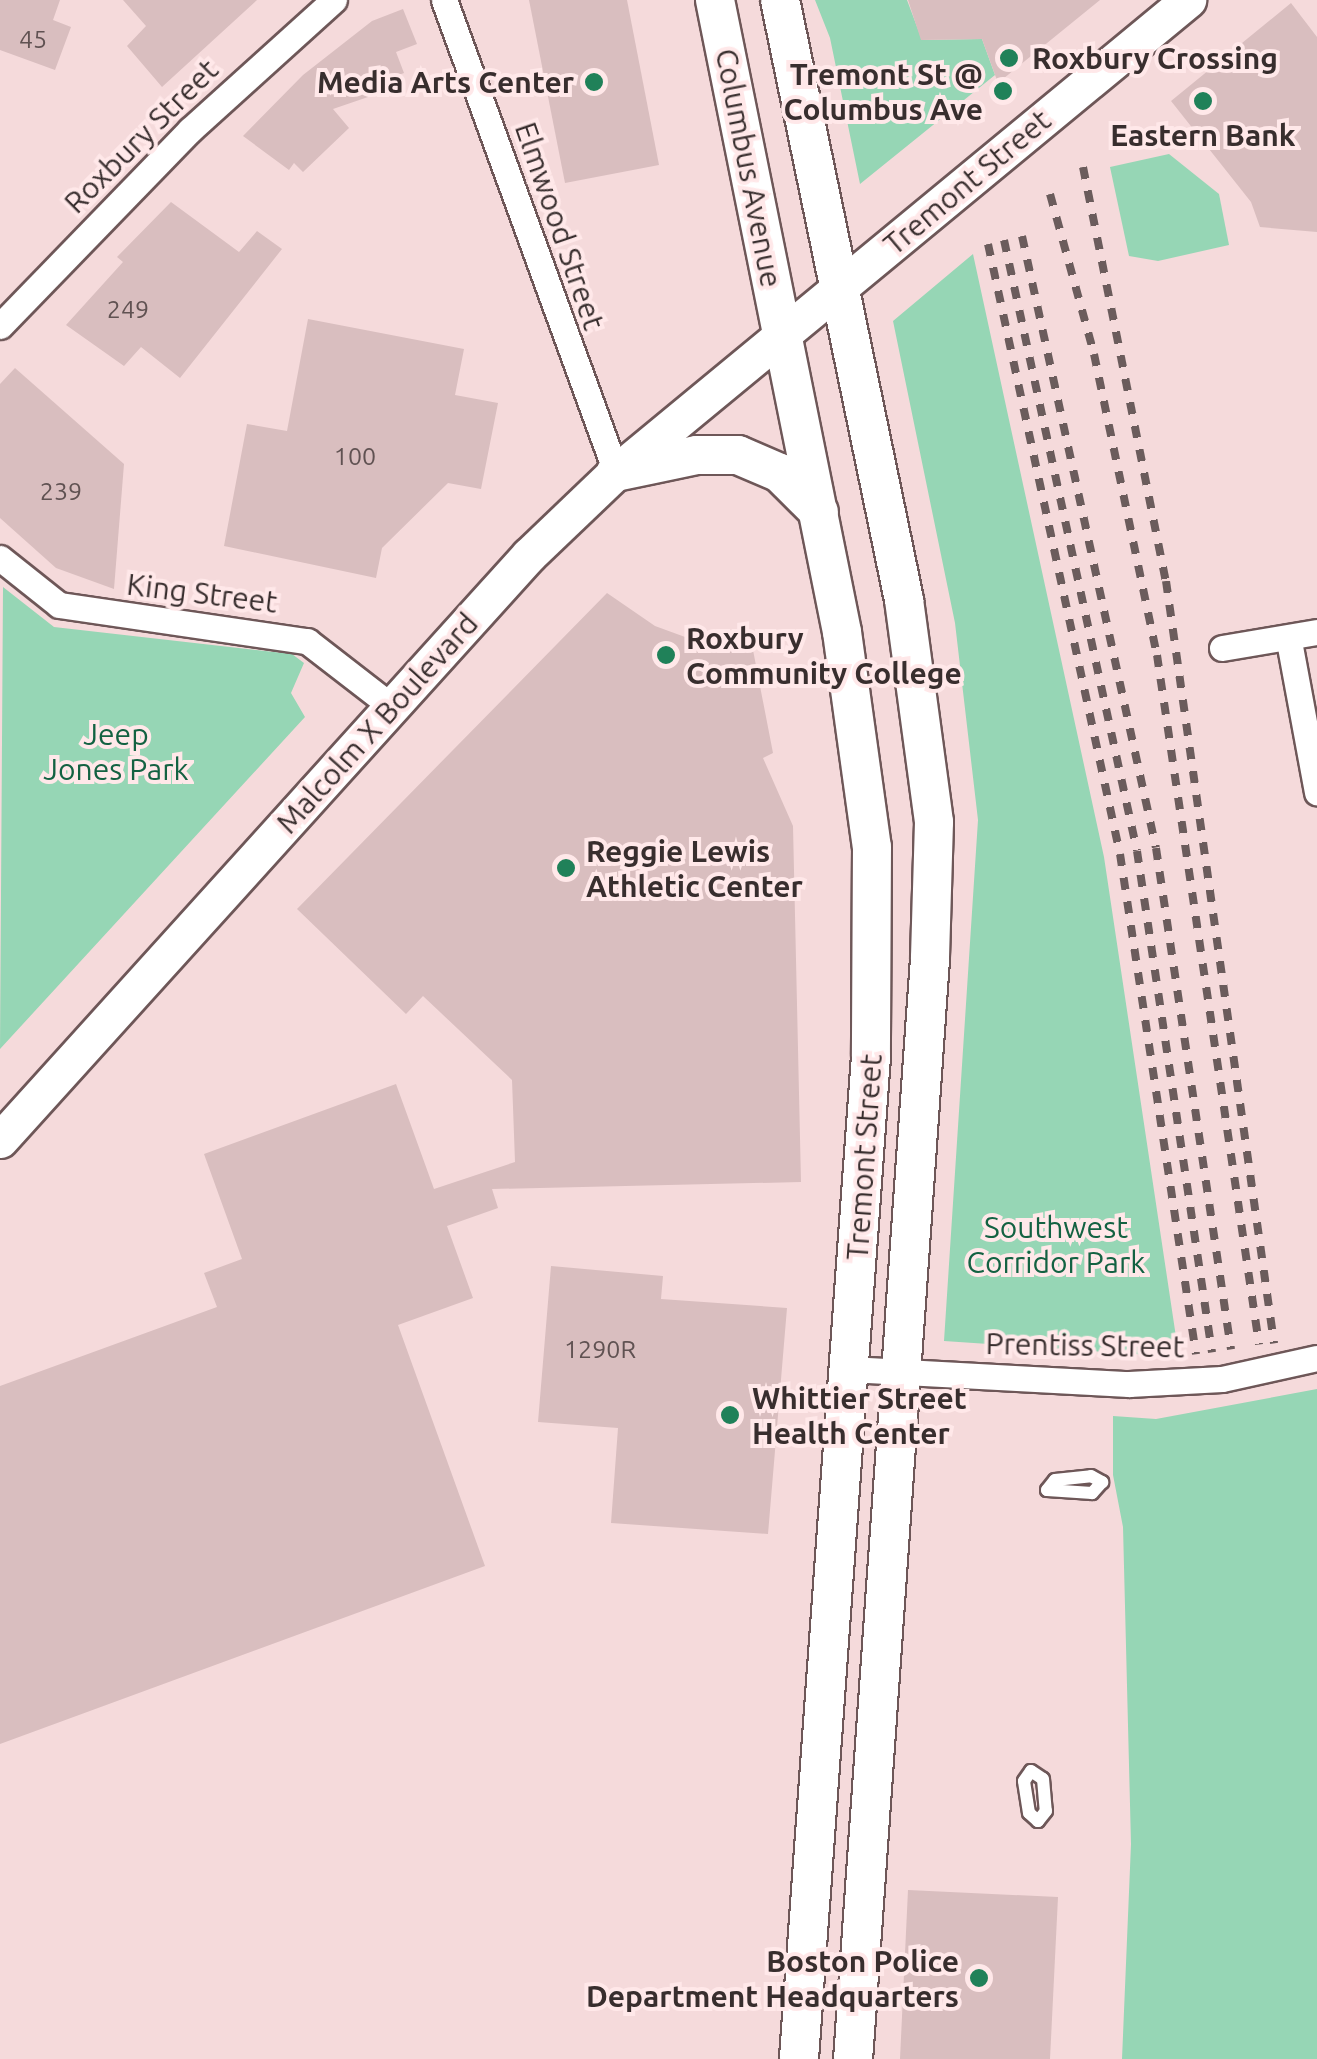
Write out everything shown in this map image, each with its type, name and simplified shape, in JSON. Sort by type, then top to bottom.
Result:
[{"type":"main road","name":"Columbus Avenue","points":[[714,0],[782,336]]},
{"type":"main road","points":[[780,0],[840,288]]},
{"type":"main road","name":"Tremont Street","points":[[799,2059],[871,1056],[872,846],[861,736],[782,336],[1188,0]]},
{"type":"main road","name":"Tremont Street","points":[[840,288],[921,694],[934,822],[930,959],[898,1371],[853,2059]]},
{"type":"main road","name":"Malcolm X Boulevard","points":[[0,1140],[529,555],[616,472],[782,336]]},
{"type":"main road","points":[[616,472],[697,456],[738,455],[780,473],[819,512]]},
{"type":"street","name":"Roxbury Street","points":[[0,326],[190,130],[334,0]]},
{"type":"street","name":"Elmwood Street","points":[[444,0],[616,472]]},
{"type":"street","name":"King Street","points":[[0,558],[59,605],[307,641],[390,706]]},
{"type":"street","points":[[1222,648],[1289,641],[1317,632]]},
{"type":"street","points":[[1289,641],[1317,792]]},
{"type":"street","name":"Prentiss Street","points":[[850,1369],[1129,1384],[1222,1379],[1317,1358]]},
{"type":"green space","points":[[815,0],[907,0],[922,40],[982,39],[995,75],[860,184],[830,38]]},
{"type":"green space","points":[[1169,154],[1219,194],[1229,245],[1158,261],[1129,256],[1110,167]]},
{"type":"green space","name":"Southwest Corridor Park","points":[[973,254],[1104,857],[1179,1357],[944,1341],[978,820],[955,623],[893,321]]},
{"type":"green space","name":"Jeep Jones Park","points":[[3,587],[54,627],[292,654],[304,663],[291,693],[305,717],[0,1049]]},
{"type":"green space","points":[[1317,1389],[1317,2059],[1122,2059],[1131,1844],[1123,1527],[1113,1475],[1113,1416],[1156,1419]]},
{"type":"building","points":[[0,0],[60,0],[53,20],[71,27],[55,70],[0,50]]},
{"type":"building","points":[[123,0],[257,0],[162,87],[127,46],[146,26]]},
{"type":"building","name":"Media Arts Center","points":[[529,0],[627,0],[659,165],[565,183]]},
{"type":"building","name":"Roxbury Crossing","points":[[908,0],[1100,0],[998,83],[982,39],[921,40]]},
{"type":"building","points":[[1291,3],[1317,37],[1317,232],[1260,227],[1251,202],[1171,101]]},
{"type":"building","points":[[403,9],[417,44],[396,52],[404,73],[365,87],[368,97],[333,109],[349,128],[303,172],[294,163],[289,170],[243,136],[303,75],[372,21]]},
{"type":"building","points":[[171,202],[239,252],[257,231],[282,249],[180,378],[141,347],[124,366],[66,325],[123,262],[117,257]]},
{"type":"building","points":[[308,319],[464,349],[455,395],[498,403],[481,489],[448,483],[382,548],[376,578],[224,546],[247,424],[287,431]]},
{"type":"building","points":[[15,368],[124,464],[114,589],[56,568],[0,518],[0,384]]},
{"type":"building","points":[[607,593],[655,626],[696,641],[753,650],[773,753],[763,758],[793,826],[801,1182],[492,1189],[498,1208],[447,1226],[473,1298],[398,1325],[485,1566],[0,1744],[0,1386],[217,1307],[204,1273],[242,1259],[204,1154],[396,1084],[434,1189],[515,1162],[512,1080],[423,996],[406,1014],[297,909]]},
{"type":"building","points":[[551,1266],[663,1276],[661,1299],[787,1308],[768,1534],[611,1523],[618,1428],[538,1422]]},
{"type":"building","name":"Boston Police Department Headquarters","points":[[908,1890],[1058,1897],[1050,2059],[900,2059]]},
{"type":"railway","points":[[1083,167],[1166,581],[1274,1343]]},
{"type":"railway","points":[[1050,194],[1094,354],[1157,655],[1259,1344]]},
{"type":"railway","points":[[1022,236],[1156,848],[1231,1349]]},
{"type":"railway","points":[[1004,240],[1137,851],[1212,1352]]},
{"type":"railway","points":[[988,244],[1120,854],[1196,1354]]},
{"type":"place","name":"Roxbury Crossing","points":[[1009,58]]},
{"type":"place","name":"Media Arts Center","points":[[594,82]]},
{"type":"place","name":"Tremont St @ Columbus Ave","points":[[1003,91]]},
{"type":"place","name":"Eastern Bank","points":[[1203,101]]},
{"type":"place","name":"Roxbury Community College","points":[[666,655]]},
{"type":"place","name":"Reggie Lewis Athletic Center","points":[[566,868]]},
{"type":"place","name":"Whittier Street Health Center","points":[[730,1415]]},
{"type":"place","name":"Boston Police Department Headquarters","points":[[979,1978]]}]
